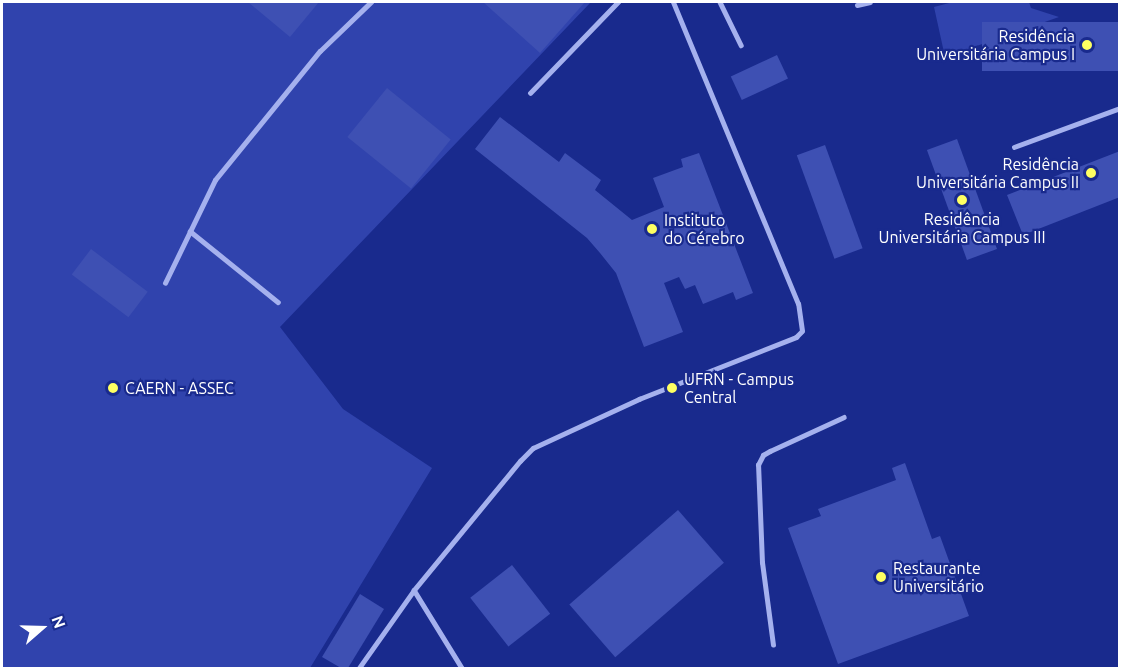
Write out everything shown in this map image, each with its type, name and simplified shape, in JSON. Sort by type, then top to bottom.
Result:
[{"type":"lane","points":[[165,283],[215,180],[320,51],[371,2]]},
{"type":"lane","points":[[530,93],[618,2]]},
{"type":"lane","points":[[359,669],[414,590],[533,448],[639,399],[796,337],[802,331],[798,303],[673,2]]},
{"type":"lane","points":[[720,2],[741,45]]},
{"type":"lane","points":[[857,5],[870,2]]},
{"type":"lane","points":[[1014,147],[1119,108]]},
{"type":"lane","points":[[190,231],[278,302]]},
{"type":"lane","points":[[772,645],[762,563],[758,465],[763,455],[770,451],[844,417]]},
{"type":"lane","points":[[414,590],[462,669]]},
{"type":"shaded area","name":"CAERN - ASSEC","points":[[2,2],[591,2],[280,327],[343,409],[432,468],[310,668],[2,668]]},
{"type":"shaded area","points":[[953,2],[1029,2],[1031,8],[1059,17],[945,57],[934,7]]},
{"type":"building","points":[[248,2],[319,2],[290,37]]},
{"type":"building","points":[[483,2],[585,2],[540,53]]},
{"type":"building","points":[[982,22],[1120,22],[1120,71],[982,71]]},
{"type":"building","points":[[777,55],[788,79],[742,100],[731,77]]},
{"type":"building","points":[[387,88],[451,140],[411,189],[347,137]]},
{"type":"building","name":"Instituto do Cérebro","points":[[500,117],[559,162],[565,153],[601,180],[595,190],[632,220],[664,207],[653,178],[683,167],[681,159],[699,153],[753,293],[736,300],[733,292],[703,304],[695,285],[685,289],[679,277],[664,283],[683,332],[644,347],[616,273],[600,253],[587,238],[475,149]]},
{"type":"building","name":"Residência Universitária Campus III","points":[[957,139],[997,249],[967,260],[927,150]]},
{"type":"building","points":[[825,145],[863,248],[834,259],[797,155]]},
{"type":"building","name":"Residência Universitária Campus II","points":[[1120,151],[1120,197],[1023,235],[1007,195]]},
{"type":"building","points":[[91,249],[148,292],[128,317],[72,275]]},
{"type":"building","name":"Restaurante Universitário","points":[[905,463],[932,539],[940,536],[969,616],[838,664],[788,528],[821,516],[818,509],[896,480],[892,468]]},
{"type":"building","points":[[678,510],[724,563],[615,657],[569,604]]},
{"type":"building","points":[[512,565],[550,614],[508,646],[470,598]]},
{"type":"building","points":[[360,594],[384,609],[348,668],[341,668],[322,657]]},
{"type":"place","name":"Residência Universitária Campus I","points":[[1087,45]]},
{"type":"place","name":"Residência Universitária Campus II","points":[[1091,173]]},
{"type":"place","name":"Residência Universitária Campus III","points":[[962,200]]},
{"type":"place","name":"Instituto do Cérebro","points":[[652,229]]},
{"type":"place","name":"CAERN - ASSEC","points":[[113,388]]},
{"type":"place","name":"UFRN - Campus Central","points":[[672,388]]},
{"type":"place","name":"Restaurante Universitário","points":[[881,577]]}]
